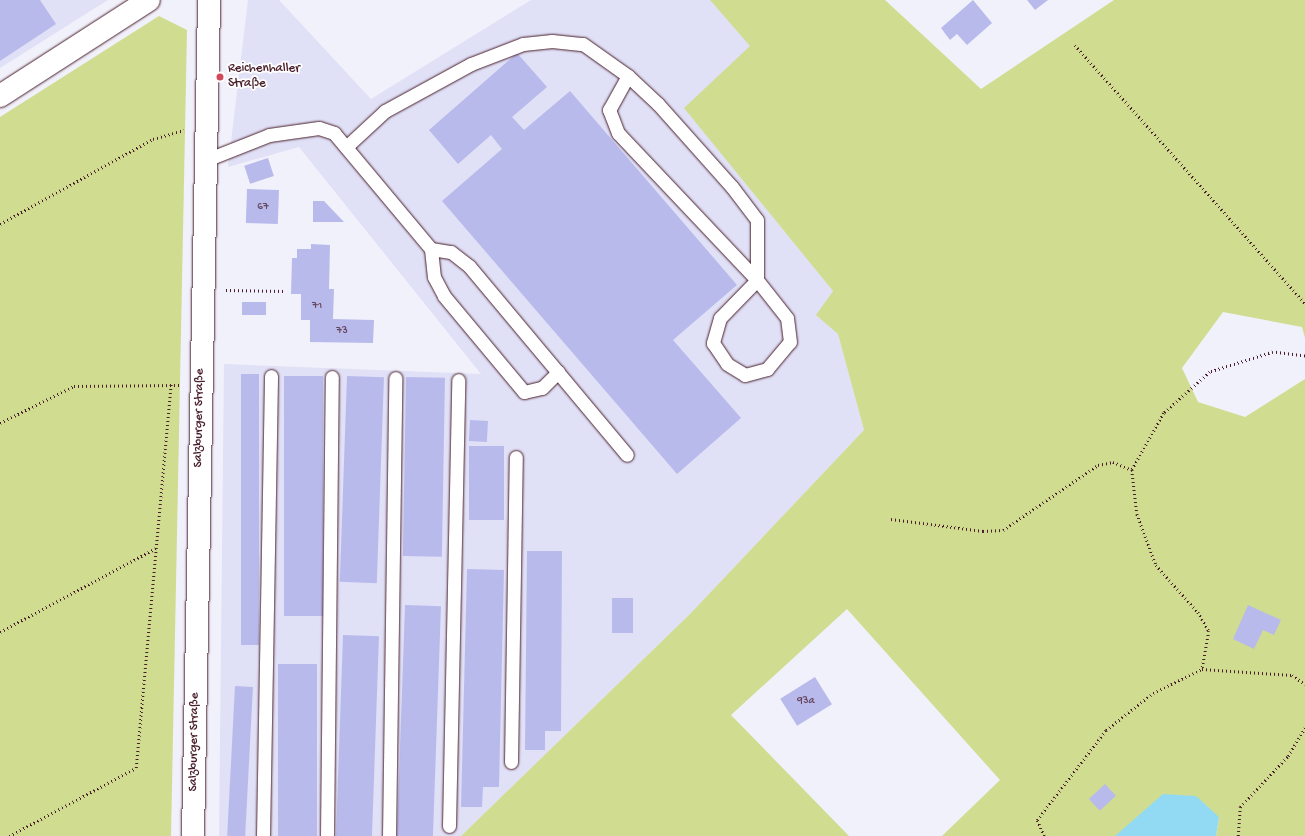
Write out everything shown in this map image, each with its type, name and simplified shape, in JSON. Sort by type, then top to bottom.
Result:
[{"type":"street","points":[[0,96],[149,0]]},
{"type":"street","name":"Salzburger Straße","points":[[193,836],[209,0]]},
{"type":"lane","points":[[346,147],[401,101],[471,64],[523,44],[552,41],[583,44],[628,76],[732,187],[757,220],[757,280],[720,318],[713,343],[727,364],[745,375],[768,369],[790,342],[787,318],[757,280],[618,134],[609,110],[628,76]]},
{"type":"lane","points":[[206,160],[269,135],[319,128],[334,133],[431,249],[434,277],[444,296],[524,392],[542,388],[558,372]]},
{"type":"lane","points":[[431,249],[452,252],[469,266],[627,455]]},
{"type":"lane","points":[[263,836],[271,376]]},
{"type":"lane","points":[[327,836],[332,377]]},
{"type":"lane","points":[[389,836],[395,378]]},
{"type":"lane","points":[[449,826],[458,380]]},
{"type":"lane","points":[[511,762],[516,457]]},
{"type":"path","points":[[1075,45],[1305,303]]},
{"type":"path","points":[[0,224],[153,140],[190,130]]},
{"type":"path","points":[[222,290],[285,291]]},
{"type":"path","points":[[1202,669],[1209,631],[1198,612],[1156,565],[1136,514],[1132,470],[1164,413],[1210,372],[1273,352],[1305,356]]},
{"type":"path","points":[[9,836],[136,768],[171,384]]},
{"type":"path","points":[[0,423],[74,386],[185,384]]},
{"type":"path","points":[[891,519],[983,531],[1003,530],[1098,465],[1113,462],[1132,470]]},
{"type":"path","points":[[0,632],[156,548]]},
{"type":"path","points":[[1044,836],[1037,820],[1106,730],[1153,693],[1202,669],[1292,675],[1305,684]]},
{"type":"path","points":[[1238,836],[1240,807],[1288,756],[1305,728]]},
{"type":"shaded area","points":[[0,0],[108,0],[0,68]]},
{"type":"shaded area","points":[[248,0],[279,0],[371,99],[531,0],[710,0],[751,46],[685,108],[833,291],[817,315],[838,334],[864,430],[690,614],[461,836],[219,836],[224,364],[481,374],[299,147],[228,167]]},
{"type":"green space","points":[[710,0],[885,0],[981,89],[1114,0],[1305,0],[1305,338],[1302,327],[1223,312],[1182,368],[1198,402],[1245,417],[1305,379],[1305,836],[1216,836],[1219,817],[1115,836],[942,836],[1000,780],[847,609],[731,715],[849,836],[461,836],[690,614],[864,430],[838,334],[816,315],[833,291],[684,108],[750,46]]},
{"type":"green space","points":[[159,16],[187,30],[171,836],[0,836],[0,117]]},
{"type":"water","points":[[1163,794],[1196,796],[1219,817],[1216,836],[1115,836]]},
{"type":"building","points":[[0,0],[40,0],[56,24],[0,61]]},
{"type":"building","points":[[973,0],[992,23],[967,45],[957,34],[950,40],[941,28]]},
{"type":"building","points":[[1027,0],[1048,0],[1035,10]]},
{"type":"building","points":[[517,53],[547,87],[512,117],[524,130],[570,91],[737,285],[673,340],[741,418],[677,474],[442,201],[502,149],[491,135],[458,164],[429,130]]},
{"type":"building","points":[[268,158],[274,176],[250,184],[244,166]]},
{"type":"building","points":[[247,189],[279,190],[278,224],[246,223]]},
{"type":"building","points":[[313,201],[324,201],[344,222],[313,222]]},
{"type":"building","points":[[311,244],[330,245],[329,289],[334,289],[333,319],[374,320],[373,343],[310,342],[310,320],[301,320],[301,294],[291,294],[292,258],[297,258],[297,249],[311,249]]},
{"type":"building","points":[[242,302],[266,302],[266,315],[242,315]]},
{"type":"building","points":[[241,374],[259,374],[259,645],[241,645]]},
{"type":"building","points":[[284,376],[323,376],[323,616],[284,616]]},
{"type":"building","points":[[347,376],[384,377],[377,583],[340,582]]},
{"type":"building","points":[[406,377],[445,378],[442,557],[403,556]]},
{"type":"building","points":[[470,420],[488,421],[487,442],[469,441]]},
{"type":"building","points":[[469,446],[504,446],[504,520],[469,520]]},
{"type":"building","points":[[527,551],[562,551],[561,731],[545,731],[545,750],[525,750]]},
{"type":"building","points":[[467,569],[504,570],[499,787],[483,787],[482,807],[461,807]]},
{"type":"building","points":[[612,598],[633,598],[633,633],[612,633]]},
{"type":"building","points":[[405,605],[441,606],[433,836],[397,836]]},
{"type":"building","points":[[1248,605],[1281,620],[1274,635],[1263,630],[1254,649],[1233,639]]},
{"type":"building","points":[[343,635],[379,636],[372,836],[336,836]]},
{"type":"building","points":[[278,664],[317,664],[317,836],[278,836]]},
{"type":"building","points":[[815,677],[832,704],[797,726],[780,699]]},
{"type":"building","points":[[235,686],[253,687],[245,836],[227,836]]},
{"type":"building","points":[[1105,784],[1116,796],[1100,811],[1089,799]]},
{"type":"place","name":"Reichenhaller Straße","points":[[220,77]]}]
